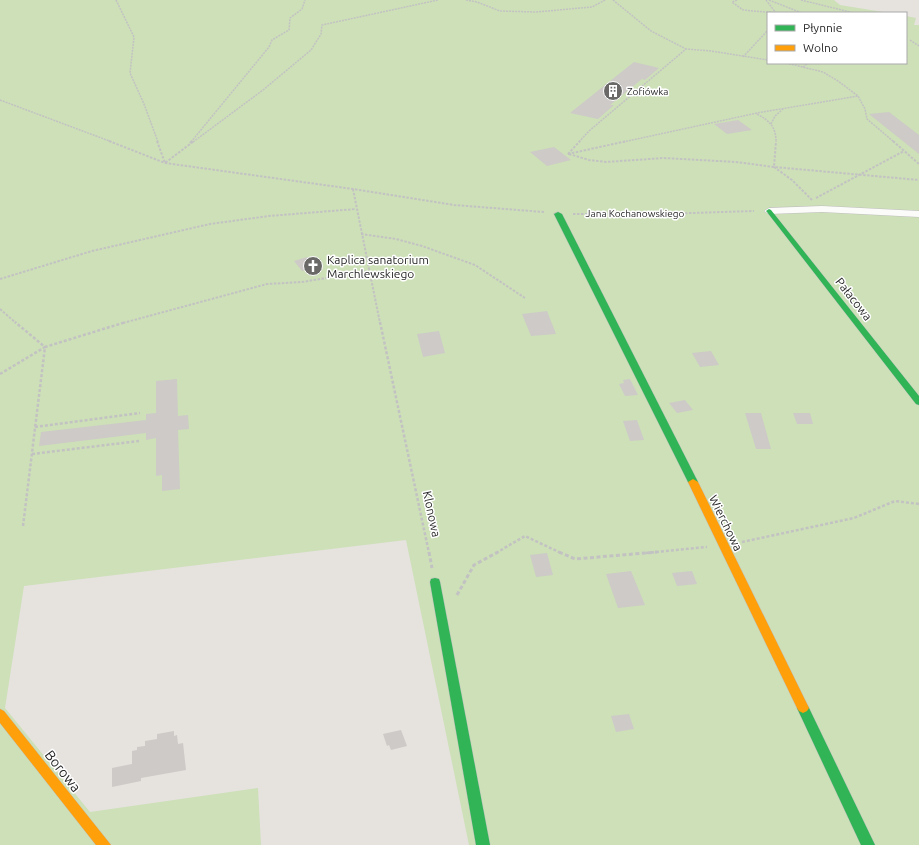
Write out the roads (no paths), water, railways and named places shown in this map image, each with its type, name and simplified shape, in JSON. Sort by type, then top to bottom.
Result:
[{"type":"street","points":[[769,211],[822,210],[919,214]]},
{"type":"street","name":"Pałacowa","points":[[769,211],[919,402]]},
{"type":"street","name":"Wierchowa","points":[[558,214],[725,546],[868,845]]},
{"type":"street","points":[[435,582],[483,845]]},
{"type":"street","name":"Borowa","points":[[0,714],[104,845]]},
{"type":"place","name":"Zofiówka","points":[[613,91]]},
{"type":"place","name":"Kaplica sanatorium Marchlewskiego","points":[[313,266]]}]
